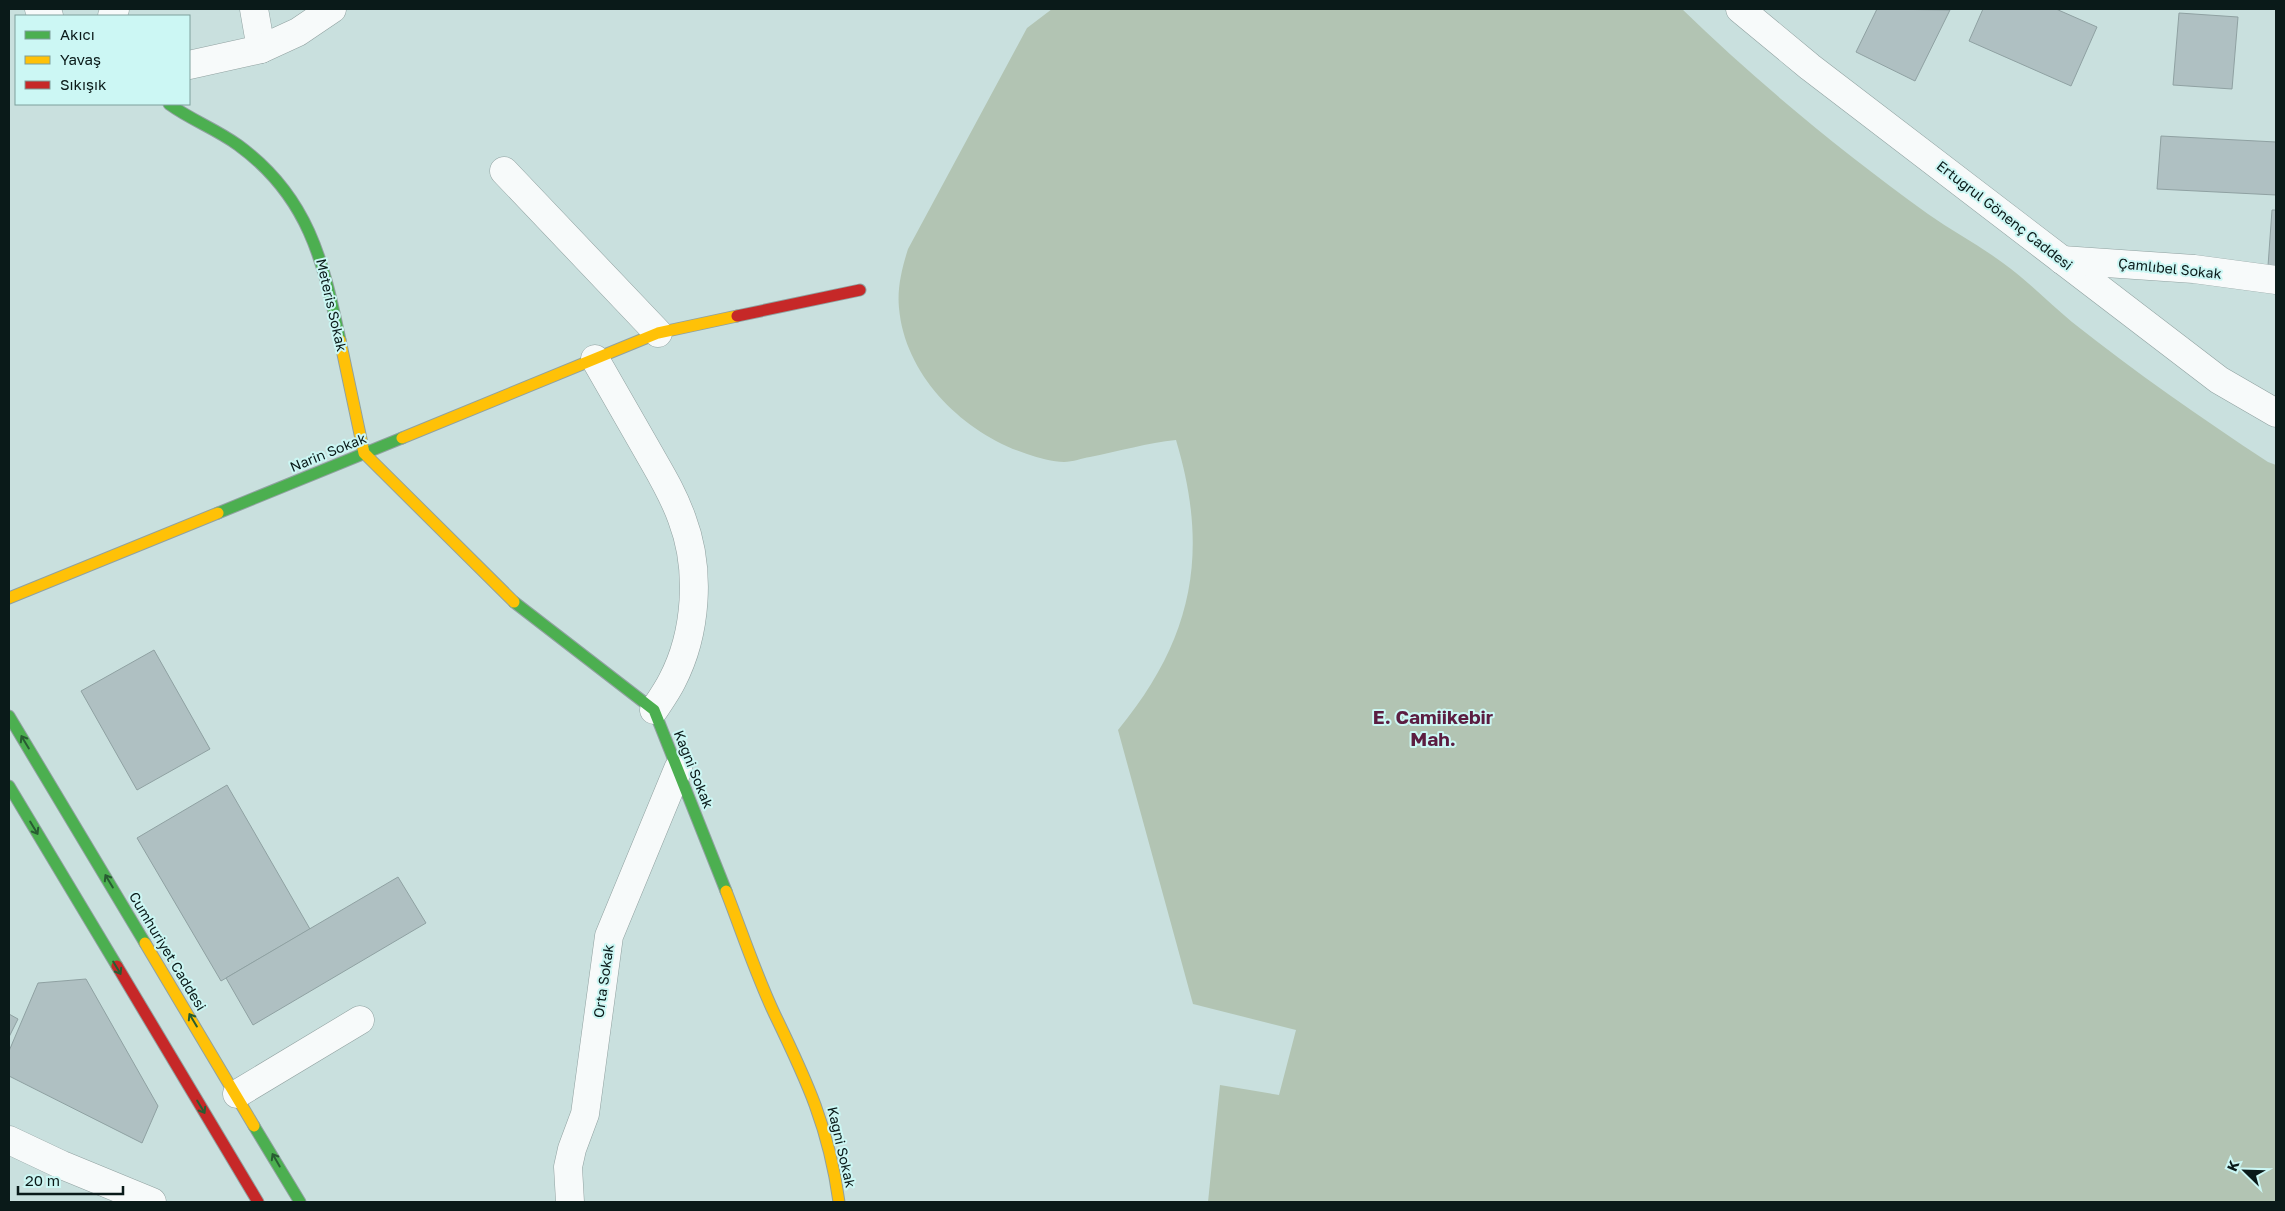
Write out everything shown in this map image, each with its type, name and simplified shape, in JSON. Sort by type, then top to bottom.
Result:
[{"type":"street","points":[[254,9],[262,49]]},
{"type":"street","points":[[190,65],[262,49],[298,32],[332,9]]},
{"type":"street","name":"Ertuğrul Gönenç Caddesi","points":[[1740,9],[1810,67],[2219,380],[2276,413]]},
{"type":"street","name":"Meteris Sokak","points":[[170,105],[190,119],[239,145],[259,162],[279,182],[309,227],[320,252],[328,278],[364,453]]},
{"type":"street","points":[[504,171],[658,333]]},
{"type":"street","name":"Çamlıbel Sokak","points":[[2062,260],[2194,269],[2276,280]]},
{"type":"street","name":"Narin Sokak","points":[[9,598],[658,333],[860,290]]},
{"type":"street","points":[[364,453],[508,598],[654,710],[672,681],[685,649],[692,615],[694,580],[691,550],[683,520],[671,491],[595,359]]},
{"type":"street","name":"Kağni Sokak","points":[[654,710],[775,1014],[797,1056],[815,1099],[828,1144],[839,1202]]},
{"type":"street","name":"Cumhuriyet Caddesi","points":[[9,716],[300,1202]]},
{"type":"street","name":"Orta Sokak","points":[[570,1202],[568,1167],[572,1149],[585,1114],[609,936],[678,769]]},
{"type":"street","points":[[9,786],[258,1202]]},
{"type":"street","points":[[237,1094],[360,1020]]},
{"type":"street","points":[[9,1140],[62,1165],[152,1202]]},
{"type":"green space","points":[[1052,9],[1682,9],[1770,90],[1864,166],[1928,214],[2003,263],[2072,322],[2144,377],[2268,462],[2276,465],[2276,1202],[1208,1202],[1220,1085],[1279,1095],[1296,1030],[1193,1004],[1118,730],[1143,696],[1163,662],[1178,628],[1188,593],[1192,557],[1192,520],[1186,481],[1176,440],[1064,462],[1036,457],[1004,445],[961,417],[942,399],[926,379],[913,357],[904,333],[899,308],[900,278],[908,249],[1027,28]]},
{"type":"building","points":[[1877,9],[1950,10],[1915,81],[1856,52]]},
{"type":"building","points":[[1983,9],[2056,9],[2097,27],[2071,86],[1969,41]]},
{"type":"building","points":[[2179,13],[2238,17],[2232,89],[2173,85]]},
{"type":"building","points":[[2161,136],[2276,142],[2276,195],[2157,189]]},
{"type":"building","points":[[2272,210],[2276,210],[2276,267],[2268,266]]},
{"type":"building","points":[[154,650],[210,749],[137,790],[81,691]]},
{"type":"building","points":[[227,785],[310,929],[221,981],[137,838]]},
{"type":"building","points":[[398,877],[426,923],[253,1025],[226,978]]},
{"type":"building","points":[[86,979],[158,1106],[142,1143],[9,1076],[9,1051],[38,983]]},
{"type":"building","points":[[9,1014],[18,1019],[9,1037]]},
{"type":"traffic: fast","points":[[171,105],[238,145],[262,165],[297,208],[319,257],[340,340]]},
{"type":"traffic: fast","points":[[218,513],[402,438]]},
{"type":"traffic: fast","points":[[514,602],[654,710],[726,891]]},
{"type":"traffic: fast","points":[[9,716],[145,943]]},
{"type":"traffic: fast","points":[[9,786],[117,966]]},
{"type":"traffic: fast","points":[[254,1126],[300,1202]]},
{"type":"traffic: slow","points":[[402,438],[658,333],[737,316]]},
{"type":"traffic: slow","points":[[340,340],[364,453],[514,602]]},
{"type":"traffic: slow","points":[[9,598],[218,513]]},
{"type":"traffic: slow","points":[[726,891],[762,985],[807,1084],[823,1128],[835,1175],[839,1202]]},
{"type":"traffic: slow","points":[[145,943],[254,1126]]},
{"type":"traffic: jam","points":[[737,316],[860,290]]},
{"type":"traffic: jam","points":[[117,966],[258,1202]]},
{"type":"district","name":"E. Camiikebir Mah.","points":[[1433,727]]}]
